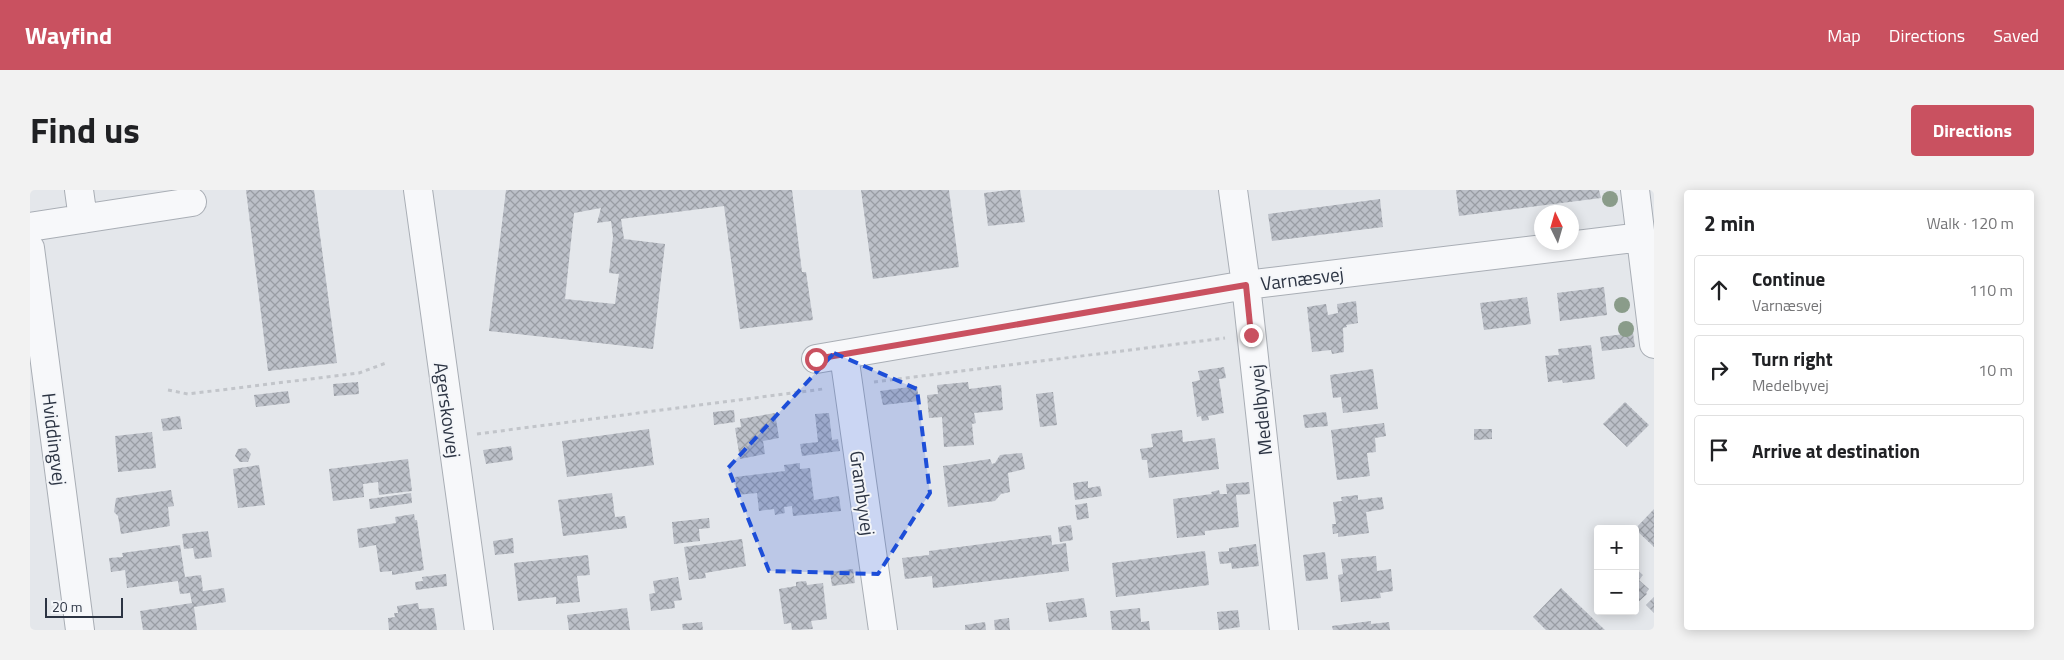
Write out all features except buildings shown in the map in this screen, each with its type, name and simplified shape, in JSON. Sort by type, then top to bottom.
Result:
[{"type":"street","points":[[79,190],[83,219]]},
{"type":"street","name":"Agerskovvej","points":[[418,190],[479,630]]},
{"type":"street","name":"Medelbyvej","points":[[1233,190],[1246,285],[1284,630]]},
{"type":"street","points":[[1636,190],[1654,344]]},
{"type":"street","points":[[30,227],[192,202]]},
{"type":"street","name":"Varnæsvej","points":[[816,359],[1246,285],[1642,237]]},
{"type":"street","name":"Hviddingvej","points":[[30,248],[33,295],[80,630]]},
{"type":"street","name":"Grambyvej","points":[[844,355],[883,630]]},
{"type":"path","points":[[168,390],[188,394],[359,373],[386,363]]},
{"type":"highlighted area","points":[[834,353],[917,389],[930,493],[878,574],[769,571],[728,468]]},
{"type":"route","points":[[816,359],[1246,285],[1251,335]]}]
